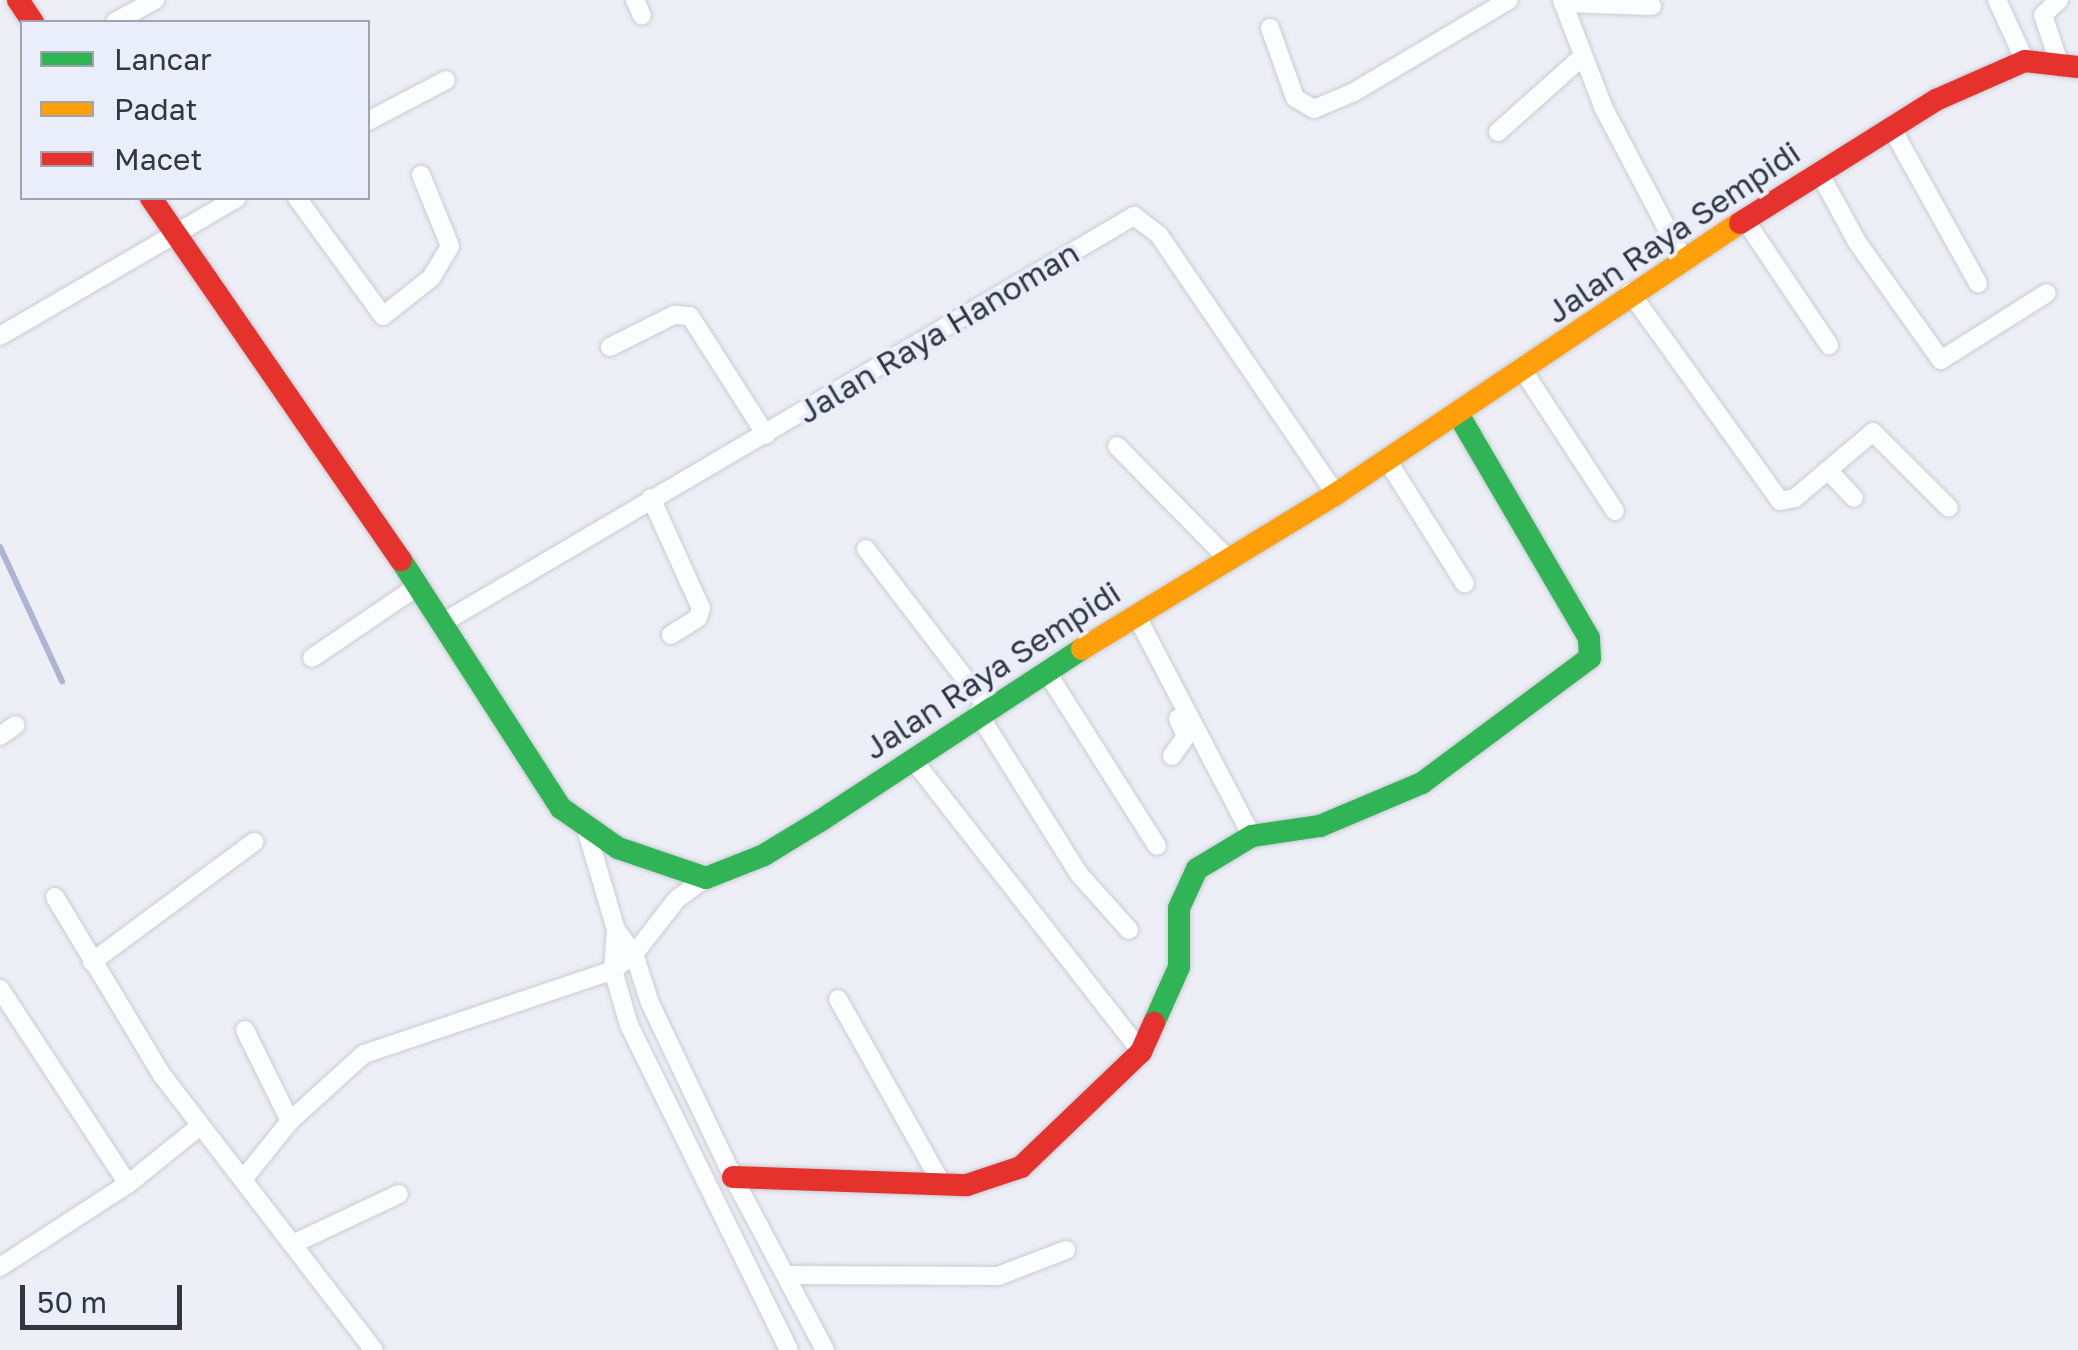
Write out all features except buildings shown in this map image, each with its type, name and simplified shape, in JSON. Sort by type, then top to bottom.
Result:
[{"type":"main road","name":"Jalan Raya Sempidi","points":[[706,878],[764,854],[914,760],[1046,670],[1336,494],[1524,372],[1630,292],[1891,127],[1971,80],[2025,61],[2068,64]]},
{"type":"main road","points":[[152,200],[444,622],[561,808],[587,832],[646,860],[706,878]]},
{"type":"main road","points":[[733,1178],[993,1180],[1021,1166],[1140,1052],[1179,967],[1187,884],[1212,858],[1252,836],[1320,826],[1422,783],[1593,653],[1458,414]]},
{"type":"street","points":[[119,20],[156,0]]},
{"type":"street","points":[[1270,28],[1295,98],[1314,108],[1354,92],[1509,0]]},
{"type":"street","points":[[1997,0],[2025,61]]},
{"type":"street","points":[[2059,0],[2043,15],[2068,64]]},
{"type":"street","points":[[1652,6],[1563,2],[1582,57],[1683,259]]},
{"type":"street","points":[[1498,132],[1582,57]]},
{"type":"street","points":[[370,119],[446,80]]},
{"type":"street","points":[[1891,127],[1978,284]]},
{"type":"street","points":[[1820,174],[1857,242],[1941,360],[2048,293]]},
{"type":"street","points":[[299,200],[383,316],[431,278],[450,246],[421,175]]},
{"type":"street","points":[[0,336],[234,200]]},
{"type":"street","name":"Jalan Raya Hanoman","points":[[444,622],[1122,221],[1141,217],[1336,494]]},
{"type":"street","points":[[1745,220],[1829,346]]},
{"type":"street","points":[[1630,292],[1773,495],[1788,503],[1872,432],[1949,508]]},
{"type":"street","points":[[610,347],[674,314],[690,316],[766,435]]},
{"type":"street","points":[[1524,372],[1615,511]]},
{"type":"street","points":[[1117,446],[1228,558]]},
{"type":"street","points":[[1387,460],[1465,584]]},
{"type":"street","points":[[1828,470],[1854,498]]},
{"type":"street","points":[[651,498],[701,608],[698,618],[672,635]]},
{"type":"street","points":[[866,549],[983,710],[1079,874],[1128,930]]},
{"type":"street","points":[[312,658],[418,586]]},
{"type":"street","points":[[1131,618],[1252,836]]},
{"type":"street","points":[[1131,618],[1186,733],[1172,756]]},
{"type":"street","points":[[1046,670],[1157,846]]},
{"type":"street","points":[[914,760],[1140,1052]]},
{"type":"street","points":[[587,832],[616,930],[634,954],[650,1003],[733,1178],[788,1274],[825,1350]]},
{"type":"street","points":[[92,962],[254,842]]},
{"type":"street","points":[[245,1176],[290,1121],[364,1054],[613,970],[634,954],[677,899],[706,878]]},
{"type":"street","points":[[55,897],[92,962],[200,1126],[245,1176],[374,1350]]},
{"type":"street","points":[[616,930],[613,970],[668,1114],[788,1350]]},
{"type":"street","points":[[0,989],[128,1184]]},
{"type":"street","points":[[838,1000],[940,1182]]},
{"type":"street","points":[[245,1030],[290,1121]]},
{"type":"street","points":[[668,1114],[698,1100]]},
{"type":"street","points":[[0,1267],[128,1184],[200,1126]]},
{"type":"street","points":[[293,1244],[400,1194]]},
{"type":"street","points":[[729,1235],[758,1220]]},
{"type":"street","points":[[788,1274],[998,1276],[1066,1250]]},
{"type":"waterway","points":[[0,547],[62,681]]},
{"type":"traffic: fast","points":[[1154,1023],[1179,967],[1179,908],[1197,869],[1252,836],[1320,826],[1422,783],[1590,658],[1589,638],[1458,414]]},
{"type":"traffic: fast","points":[[401,560],[561,808],[618,848],[706,878],[764,855],[820,821],[1082,649]]},
{"type":"traffic: slow","points":[[1082,649],[1336,494],[1740,223]]},
{"type":"traffic: jam","points":[[18,0],[32,20]]},
{"type":"traffic: jam","points":[[1740,223],[1936,100],[2025,61],[2078,67]]},
{"type":"traffic: jam","points":[[152,200],[401,560]]},
{"type":"traffic: jam","points":[[733,1177],[967,1185],[1021,1167],[1141,1052],[1154,1023]]}]
